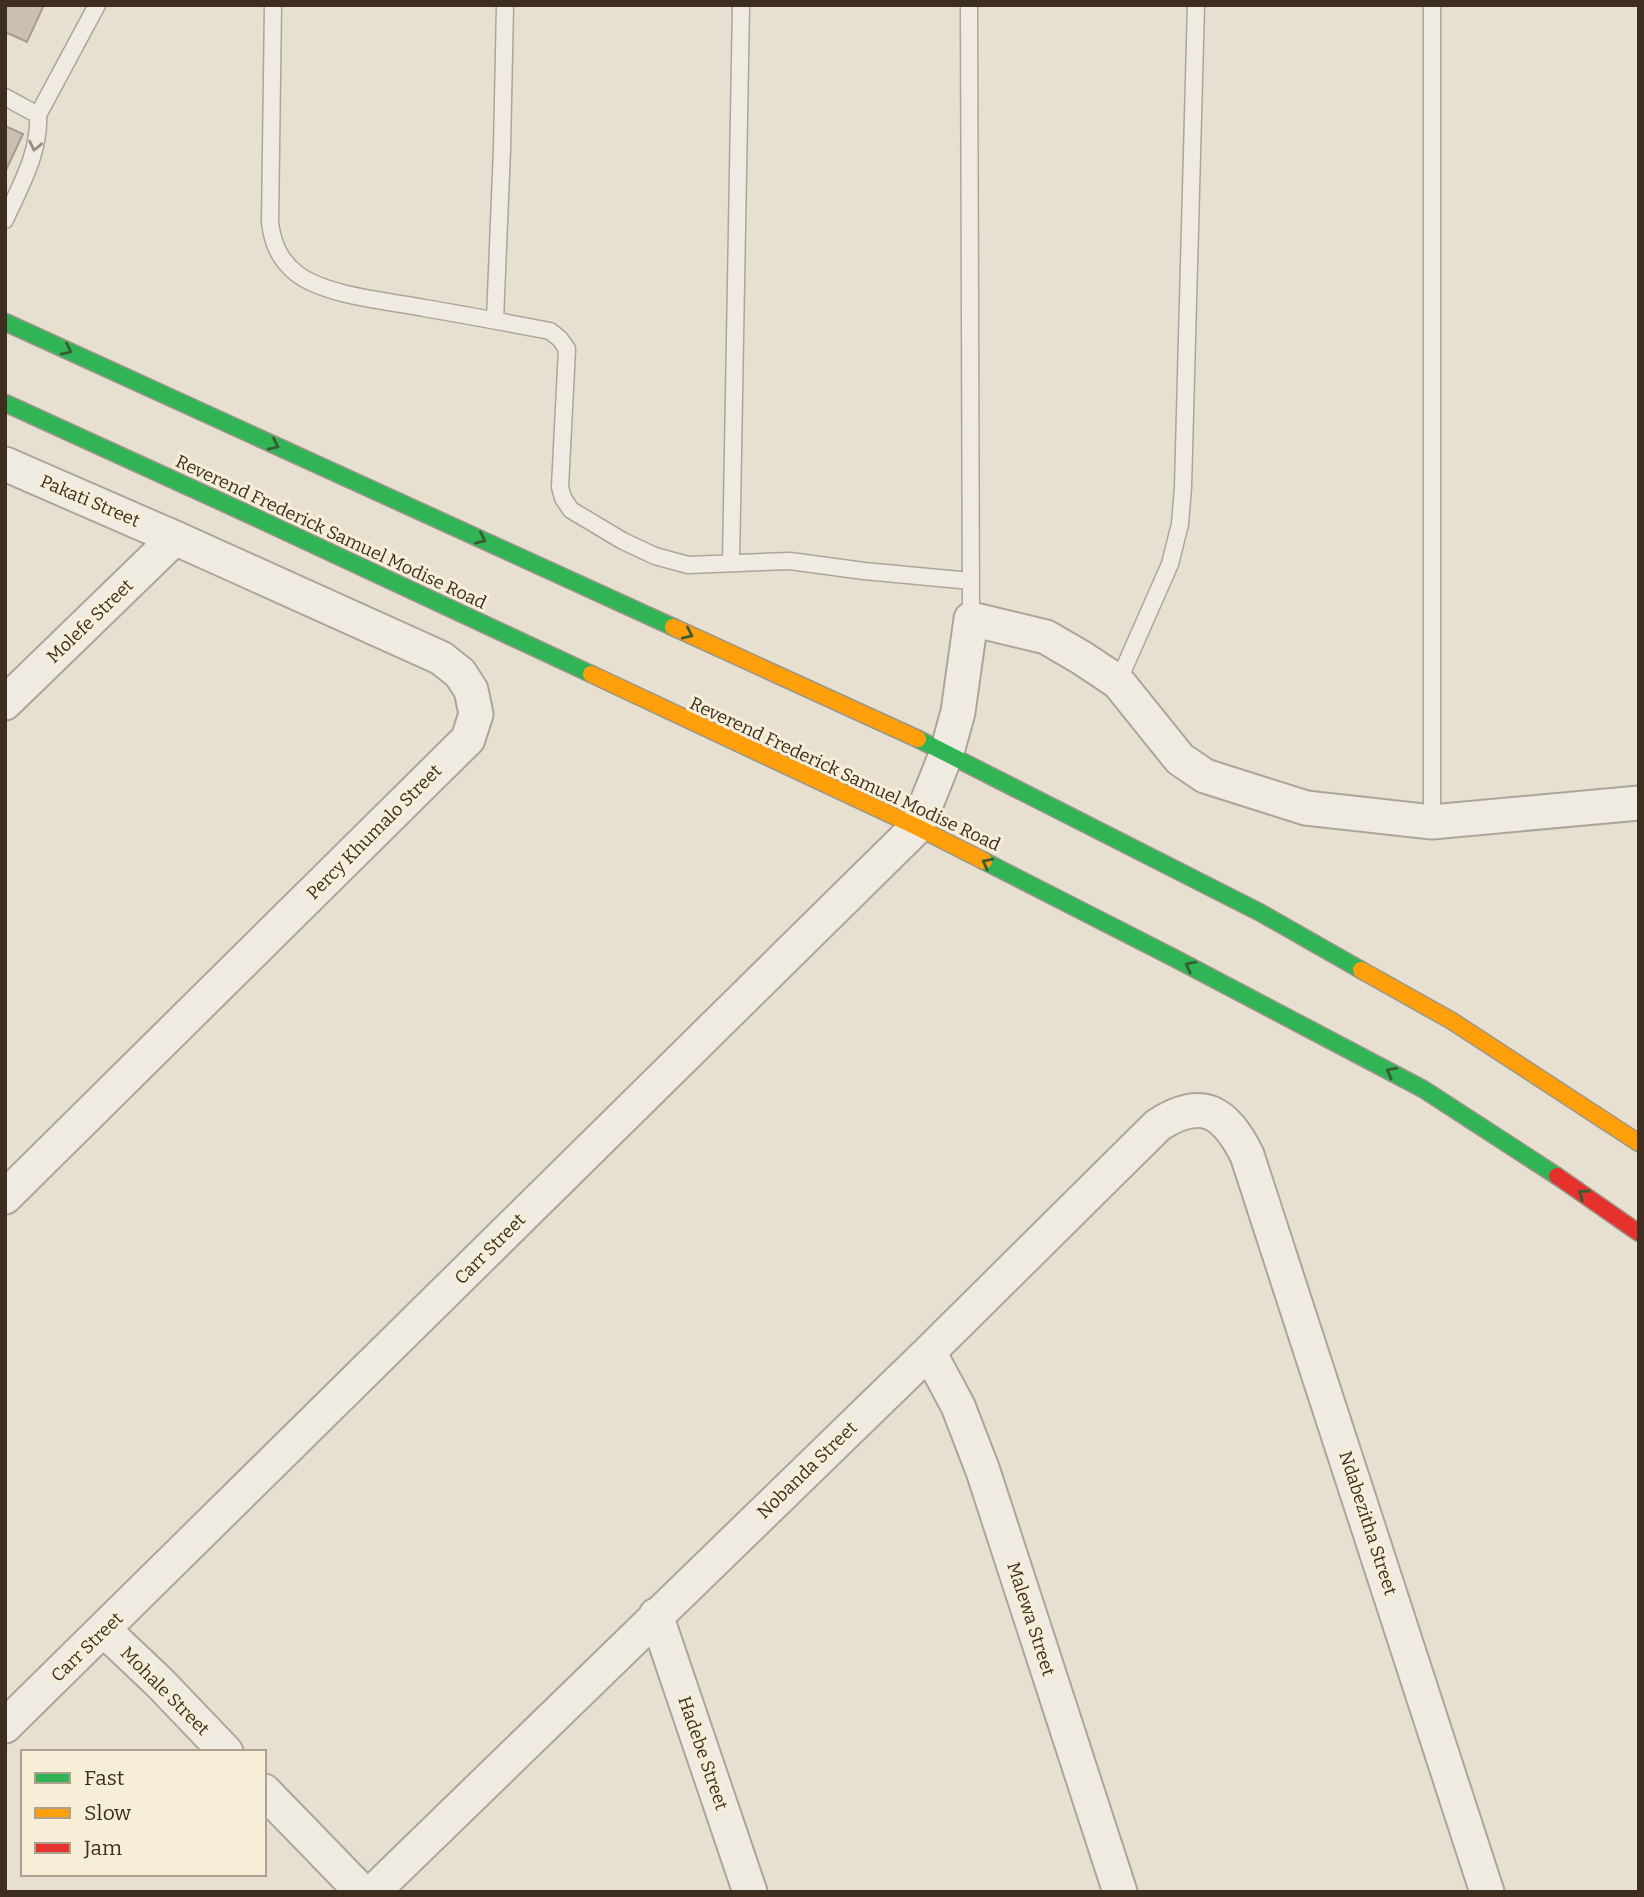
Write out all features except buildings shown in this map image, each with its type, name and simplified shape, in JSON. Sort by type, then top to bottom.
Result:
[{"type":"main road","points":[[5,322],[947,752],[1261,913],[1452,1021],[1639,1143]]},
{"type":"main road","name":"Reverend Frederick Samuel Modise Road","points":[[5,403],[917,827],[1423,1089],[1530,1157],[1639,1233]]},
{"type":"street","name":"Pakati Street","points":[[5,464],[175,538]]},
{"type":"street","name":"Molefe Street","points":[[5,704],[175,538]]},
{"type":"street","name":"Percy Khumalo Street","points":[[5,1197],[468,739],[476,715],[471,690],[460,673],[441,658],[175,538]]},
{"type":"street","points":[[971,619],[1046,637],[1118,682],[1180,759],[1205,776],[1306,808],[1432,822],[1639,803]]},
{"type":"street","name":"Carr Street","points":[[5,1726],[917,827],[947,752],[958,712],[971,619]]},
{"type":"street","name":"Nobanda Street","points":[[373,1892],[929,1352],[1158,1125],[1183,1112],[1211,1113],[1219,1117],[1238,1138],[1247,1155]]},
{"type":"street","name":"Ndabezitha Street","points":[[1247,1155],[1487,1892]]},
{"type":"street","name":"Malewa Street","points":[[929,1352],[958,1406],[983,1471],[1120,1892]]},
{"type":"street","name":"Hadebe Street","points":[[656,1615],[750,1892]]},
{"type":"street","name":"Mohale Street","points":[[104,1630],[224,1750]]},
{"type":"street","points":[[266,1793],[362,1892]]},
{"type":"lane","points":[[5,220],[31,164],[37,137],[38,115],[97,5]]},
{"type":"lane","points":[[273,5],[270,223],[272,242],[283,261],[299,275],[321,286],[550,331],[560,339],[567,349],[560,487],[571,510],[623,541],[655,556],[688,565],[790,561],[971,581]]},
{"type":"lane","points":[[495,320],[505,5]]},
{"type":"lane","points":[[731,562],[741,5]]},
{"type":"lane","points":[[969,5],[971,619]]},
{"type":"lane","points":[[1118,682],[1170,564],[1180,524],[1196,5]]},
{"type":"lane","points":[[1432,5],[1432,822]]},
{"type":"lane","points":[[5,97],[38,115]]},
{"type":"traffic: fast","points":[[5,322],[673,627]]},
{"type":"traffic: fast","points":[[5,403],[591,674]]},
{"type":"traffic: fast","points":[[918,739],[1261,913],[1361,970]]},
{"type":"traffic: fast","points":[[984,861],[1423,1089],[1557,1176]]},
{"type":"traffic: slow","points":[[673,627],[918,739]]},
{"type":"traffic: slow","points":[[591,674],[984,861]]},
{"type":"traffic: slow","points":[[1361,970],[1452,1021],[1639,1143]]},
{"type":"traffic: jam","points":[[1557,1176],[1639,1233]]}]
